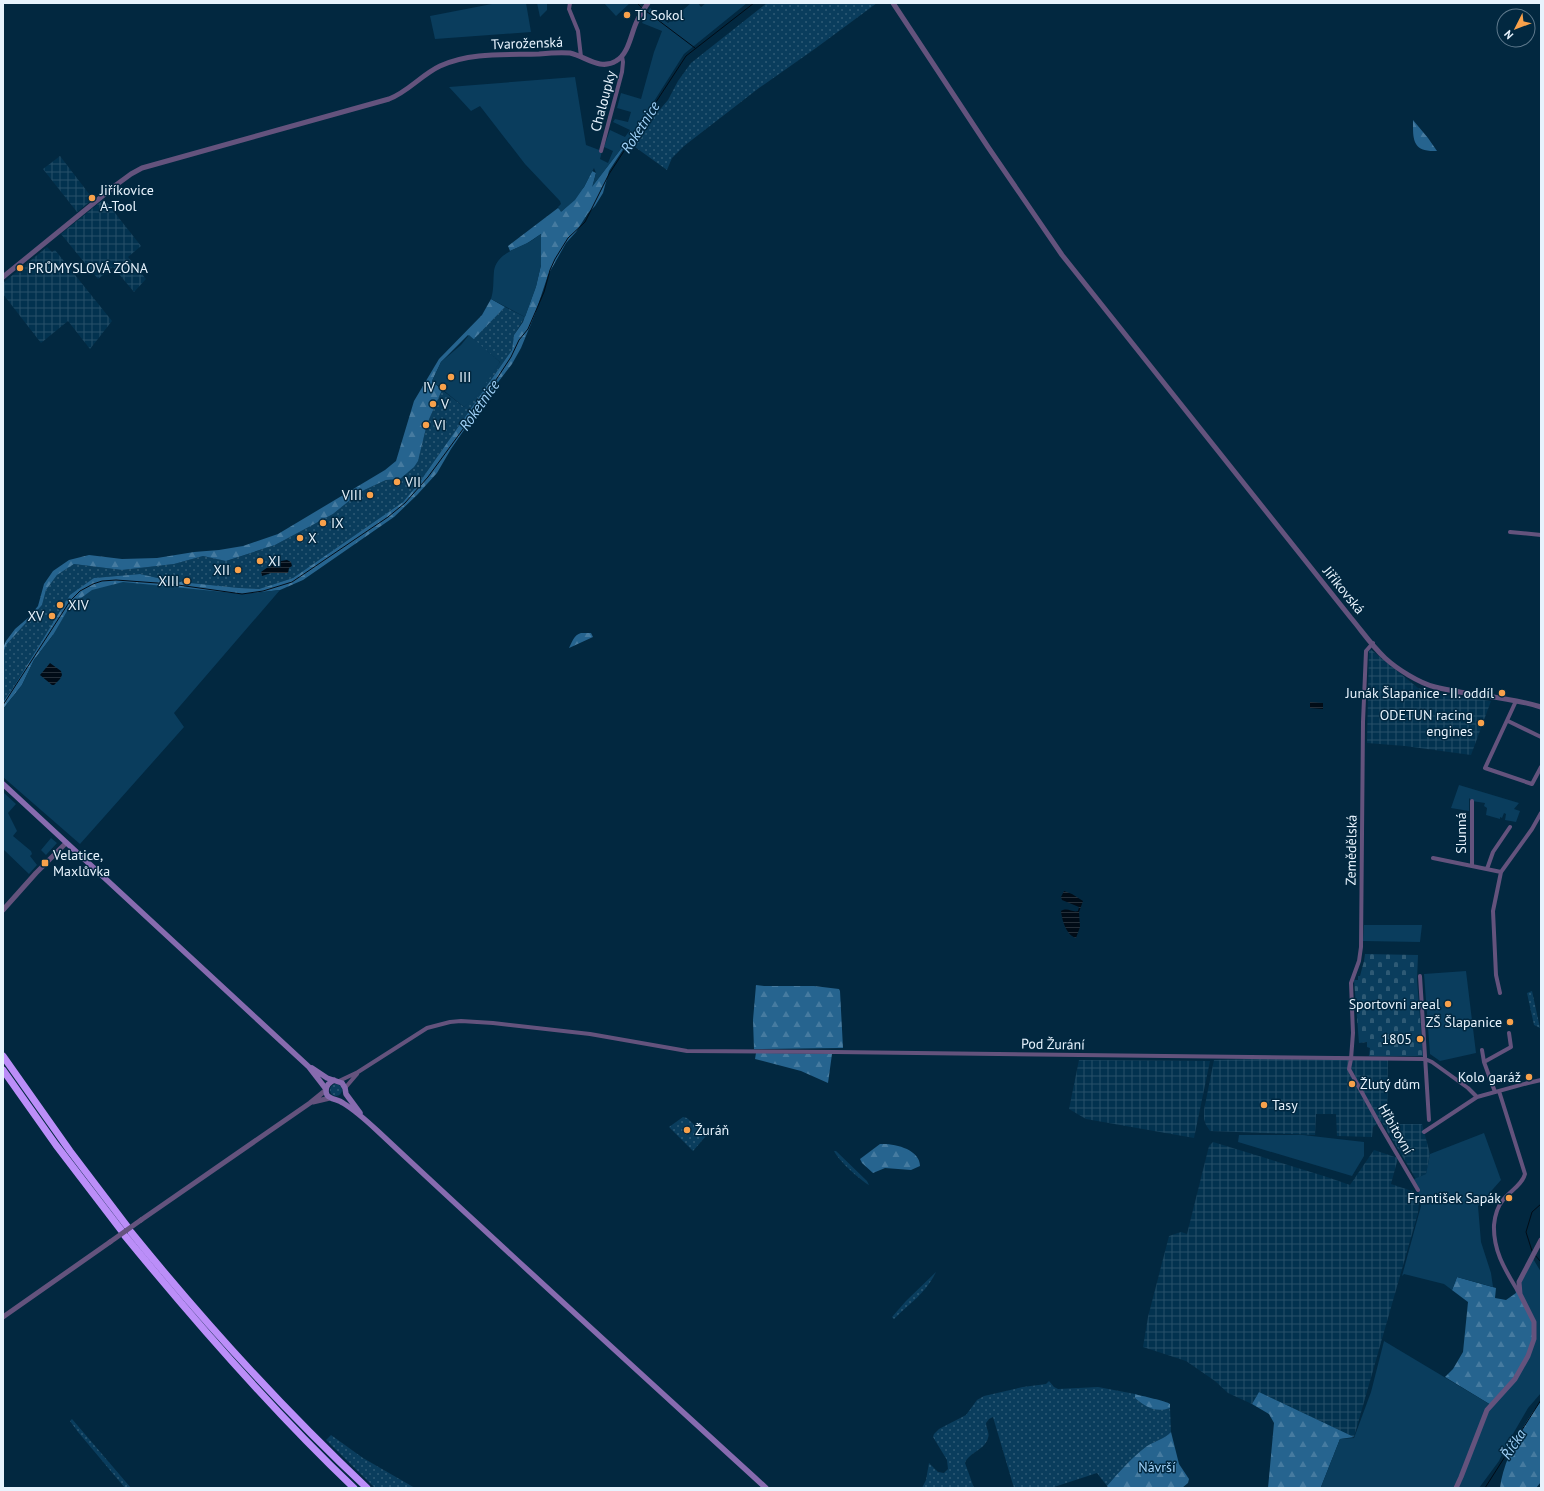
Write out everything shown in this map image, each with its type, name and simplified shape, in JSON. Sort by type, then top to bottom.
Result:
[{"type":"highway","points":[[3,1056],[126,1231],[177,1299],[231,1360],[319,1454],[354,1488]]},
{"type":"highway","points":[[3,1070],[59,1150],[126,1231],[246,1366],[293,1416],[366,1488]]},
{"type":"main road","points":[[3,784],[309,1067],[330,1098],[337,1099],[362,1116],[766,1488]]},
{"type":"main road","points":[[309,1067],[344,1085],[348,1098],[362,1116]]},
{"type":"main road","points":[[326,1090],[328,1083],[337,1081]]},
{"type":"main road","points":[[337,1099],[343,1096],[345,1090]]},
{"type":"street","points":[[570,3],[569,9],[578,31],[581,57]]},
{"type":"street","name":"Jiříkovská","points":[[893,3],[988,147],[1062,255],[1351,618],[1385,658],[1421,682],[1435,687],[1516,701],[1541,707]]},
{"type":"street","points":[[622,56],[646,5]]},
{"type":"street","name":"Tvaroženská","points":[[3,277],[107,192],[137,170],[152,164],[389,99],[399,94],[430,71],[460,60],[482,57],[558,53],[571,54],[601,64],[615,62],[622,56]]},
{"type":"street","name":"Chaloupky","points":[[601,151],[623,66],[622,56]]},
{"type":"street","points":[[1510,532],[1541,535]]},
{"type":"street","name":"Zemědělská","points":[[1352,1059],[1353,1033],[1351,982],[1359,961],[1361,947],[1366,651],[1373,643]]},
{"type":"street","points":[[1516,701],[1485,768],[1532,784],[1541,767]]},
{"type":"street","points":[[1508,721],[1541,737]]},
{"type":"street","name":"Slunná","points":[[1472,802],[1472,866]]},
{"type":"street","points":[[1500,993],[1496,975],[1493,911],[1501,872],[1532,829],[1541,813]]},
{"type":"street","points":[[1487,869],[1493,852],[1510,827]]},
{"type":"street","points":[[3,910],[36,873],[66,843]]},
{"type":"street","points":[[1433,858],[1501,872]]},
{"type":"street","points":[[1420,976],[1429,1120]]},
{"type":"street","name":"Pod Žurání","points":[[358,1072],[427,1028],[450,1022],[461,1021],[493,1023],[590,1034],[687,1052],[1352,1059]]},
{"type":"street","points":[[1484,1062],[1511,1047],[1509,1033]]},
{"type":"street","points":[[1456,1488],[1462,1477],[1487,1410],[1515,1380],[1528,1356],[1534,1339],[1534,1322],[1520,1294],[1503,1267],[1495,1246],[1495,1220],[1498,1207],[1504,1199],[1524,1180],[1525,1174],[1497,1092],[1484,1062],[1482,1050]]},
{"type":"street","points":[[1352,1059],[1425,1059],[1432,1062],[1468,1088],[1477,1097]]},
{"type":"street","name":"Hřbitovní","points":[[1352,1059],[1349,1069],[1381,1128],[1418,1190]]},
{"type":"street","points":[[337,1081],[358,1072]]},
{"type":"street","points":[[345,1090],[349,1082],[358,1072]]},
{"type":"street","name":"Hřbitovní","points":[[1424,1132],[1477,1097],[1541,1080]]},
{"type":"street","points":[[3,1317],[310,1103],[326,1090]]},
{"type":"street","points":[[310,1103],[330,1098]]},
{"type":"street","points":[[1520,1294],[1519,1282],[1541,1240]]},
{"type":"shaded area","points":[[60,156],[93,199],[77,212],[43,169]]},
{"type":"shaded area","points":[[104,199],[141,246],[128,257],[146,279],[134,292],[113,267],[98,279],[61,234]]},
{"type":"shaded area","points":[[47,247],[52,252],[55,250],[112,321],[90,349],[68,321],[41,343],[3,294],[3,283]]},
{"type":"shaded area","points":[[287,560],[291,562],[292,566],[289,568],[288,573],[271,573],[262,576],[261,572],[275,562]]},
{"type":"shaded area","points":[[1369,648],[1418,688],[1438,694],[1491,701],[1471,755],[1405,746],[1367,743]]},
{"type":"shaded area","points":[[50,663],[61,671],[62,675],[54,685],[40,675]]},
{"type":"shaded area","points":[[1310,702],[1323,703],[1323,709],[1310,708]]},
{"type":"shaded area","points":[[1064,891],[1083,901],[1079,912],[1080,927],[1076,938],[1067,931],[1061,911],[1078,911],[1079,907],[1062,900],[1061,897]]},
{"type":"shaded area","points":[[1316,1058],[1388,1060],[1387,1124],[1422,1124],[1430,1154],[1426,1174],[1416,1179],[1381,1121],[1373,1127],[1372,1137],[1337,1136],[1336,1114],[1316,1114],[1315,1135],[1210,1131],[1206,1125],[1204,1110],[1214,1060]]},
{"type":"shaded area","points":[[1079,1060],[1210,1061],[1194,1138],[1086,1119],[1069,1109]]},
{"type":"shaded area","points":[[1213,1142],[1350,1185],[1374,1150],[1398,1158],[1391,1184],[1418,1193],[1418,1213],[1354,1437],[1259,1392],[1252,1404],[1228,1393],[1215,1381],[1186,1361],[1143,1347],[1148,1317],[1169,1236],[1181,1232],[1187,1234],[1209,1146]]},
{"type":"green space","points":[[497,3],[526,3],[531,32],[435,39],[430,16]]},
{"type":"green space","points":[[537,3],[547,3],[547,10],[540,17]]},
{"type":"green space","points":[[604,3],[630,3],[616,16]]},
{"type":"green space","points":[[691,3],[698,3],[701,7],[706,3],[747,3],[684,54],[637,128],[592,187],[596,173],[594,168],[575,200],[561,212],[558,207],[561,204],[560,201],[525,164],[480,106],[471,111],[449,87],[575,77],[586,145],[602,151],[600,159],[608,163],[613,151],[604,147],[610,130],[625,137],[630,130],[613,122],[615,119],[628,122],[631,112],[617,108],[621,93],[641,99],[654,52],[662,31],[642,23],[650,8],[668,23]]},
{"type":"green space","points":[[767,3],[877,3],[759,88],[684,146],[672,158],[667,170],[635,147],[644,128],[668,100],[678,81],[691,63]]},
{"type":"green space","points":[[1413,120],[1437,151],[1429,151],[1418,147],[1414,139]]},
{"type":"green space","points":[[637,128],[609,171],[603,193],[576,232],[566,243],[548,275],[535,314],[521,348],[512,364],[486,398],[451,449],[437,473],[394,517],[303,580],[280,590],[244,594],[53,635],[34,660],[22,685],[3,709],[3,702],[70,595],[94,578],[140,574],[171,581],[259,589],[293,578],[403,502],[419,483],[512,350],[514,335],[523,322],[536,286],[541,265],[541,234],[526,244],[510,251],[508,246],[558,208],[562,211],[584,187],[592,171],[596,173],[593,185]]},
{"type":"green space","points":[[541,234],[541,265],[536,287],[525,317],[491,299],[494,271],[495,266],[501,257]]},
{"type":"green space","points":[[491,299],[505,307],[473,340],[468,335],[441,362],[432,381],[442,390],[427,424],[418,461],[414,467],[400,479],[386,480],[360,492],[333,514],[275,545],[226,561],[203,556],[174,564],[122,570],[74,564],[57,575],[46,590],[42,605],[6,645],[3,654],[3,648],[6,641],[15,629],[29,617],[38,606],[44,584],[53,571],[69,560],[89,555],[122,559],[157,558],[243,546],[278,534],[385,470],[396,461],[414,401],[439,359],[482,315]]},
{"type":"green space","points":[[505,307],[525,317],[514,335],[512,350],[419,483],[403,502],[293,578],[259,589],[171,581],[140,574],[94,578],[3,700],[3,655],[6,645],[42,605],[46,590],[57,575],[74,564],[122,570],[174,564],[203,556],[227,561],[275,545],[333,514],[360,492],[386,480],[400,479],[418,460],[427,424],[442,390],[464,407],[500,362],[473,340]]},
{"type":"green space","points":[[469,335],[500,362],[478,395],[464,407],[432,381],[441,362],[461,345]]},
{"type":"green space","points":[[123,582],[244,594],[280,590],[174,713],[184,727],[80,844],[3,777],[3,709],[22,685],[34,660],[53,635],[70,606],[92,590]]},
{"type":"green space","points":[[581,633],[591,633],[593,637],[569,648],[575,637]]},
{"type":"green space","points":[[1459,785],[1519,803],[1514,809],[1520,811],[1516,822],[1505,820],[1506,814],[1504,813],[1500,819],[1486,815],[1487,808],[1484,806],[1485,803],[1472,801],[1469,798],[1469,811],[1451,808]]},
{"type":"green space","points":[[3,792],[16,804],[8,813],[17,831],[13,836],[31,851],[32,854],[30,856],[37,865],[29,874],[3,849]]},
{"type":"green space","points":[[51,838],[57,843],[46,855],[41,850]]},
{"type":"green space","points":[[1364,925],[1422,925],[1420,942],[1363,941]]},
{"type":"green space","points":[[1365,954],[1418,955],[1417,980],[1423,1056],[1369,1056],[1370,1048],[1367,1047],[1367,1042],[1359,1043],[1354,980],[1358,980],[1358,976],[1360,976]]},
{"type":"green space","name":"Sportovni areal","points":[[1466,971],[1476,1053],[1440,1061],[1430,1054],[1424,974]]},
{"type":"green space","points":[[756,985],[814,986],[839,989],[843,1048],[754,1049],[753,1020]]},
{"type":"green space","points":[[1532,991],[1540,1028],[1534,1025],[1527,993]]},
{"type":"green space","points":[[756,1053],[832,1054],[828,1083],[801,1071],[755,1059]]},
{"type":"green space","points":[[338,1084],[341,1085],[341,1095],[334,1096],[331,1095],[330,1088],[331,1085]]},
{"type":"green space","points":[[683,1117],[687,1118],[706,1136],[693,1151],[669,1127]]},
{"type":"green space","points":[[1484,1133],[1501,1180],[1478,1206],[1481,1242],[1491,1273],[1493,1287],[1457,1277],[1452,1290],[1444,1284],[1404,1274],[1402,1276],[1421,1206],[1418,1190],[1412,1180],[1426,1174],[1430,1154]]},
{"type":"green space","points":[[1239,1135],[1303,1135],[1364,1142],[1364,1156],[1352,1176],[1238,1142]]},
{"type":"green space","points":[[880,1144],[899,1146],[911,1151],[919,1160],[920,1166],[911,1170],[885,1168],[873,1173],[862,1163],[860,1159]]},
{"type":"green space","points":[[834,1151],[836,1151],[867,1181],[869,1185],[850,1170]]},
{"type":"green space","points":[[1532,1257],[1541,1272],[1541,1393],[1528,1408],[1499,1461],[1479,1488],[1322,1488],[1321,1487],[1340,1439],[1354,1438],[1371,1392],[1384,1341],[1491,1405],[1515,1380],[1534,1339],[1534,1322],[1520,1294],[1519,1282]]},
{"type":"green space","points":[[936,1272],[932,1280],[922,1292],[894,1319],[892,1317],[906,1301]]},
{"type":"green space","points":[[1457,1277],[1496,1288],[1495,1298],[1506,1300],[1516,1293],[1514,1284],[1534,1322],[1534,1339],[1515,1379],[1491,1405],[1445,1377],[1453,1369],[1463,1352],[1468,1302],[1452,1290]]},
{"type":"green space","points":[[1049,1381],[1058,1389],[1098,1387],[1135,1394],[1135,1398],[1165,1409],[1170,1408],[1171,1432],[1141,1451],[1107,1486],[1097,1473],[1051,1488],[1014,1488],[993,1417],[986,1423],[989,1434],[986,1442],[967,1459],[965,1463],[974,1488],[922,1488],[926,1480],[929,1463],[938,1472],[944,1473],[948,1469],[947,1460],[933,1437],[939,1429],[966,1415],[977,1400],[984,1396],[1023,1387],[1046,1384]]},
{"type":"green space","points":[[1259,1392],[1354,1437],[1340,1439],[1321,1487],[1322,1488],[1268,1488],[1274,1423],[1269,1414],[1252,1404]]},
{"type":"green space","points":[[1135,1394],[1168,1403],[1170,1404],[1170,1408],[1160,1410],[1151,1408],[1135,1398]]},
{"type":"green space","points":[[1541,1401],[1541,1482],[1536,1488],[1500,1488],[1505,1466],[1515,1442],[1521,1430]]},
{"type":"green space","points":[[72,1419],[131,1488],[125,1488],[78,1432],[70,1421]]},
{"type":"green space","name":"Návrší","points":[[1171,1432],[1179,1464],[1189,1479],[1188,1483],[1182,1488],[1109,1488],[1107,1486],[1141,1451]]},
{"type":"green space","points":[[331,1435],[363,1458],[415,1488],[375,1488],[326,1440]]},
{"type":"waterway","points":[[637,3],[642,8]]},
{"type":"waterway","name":"Roketnice","points":[[3,705],[70,601],[80,591],[93,584],[102,581],[116,580],[171,584],[242,594],[263,591],[292,582],[388,517],[405,503],[428,477],[469,421],[511,357],[519,340],[528,329],[544,292],[550,270],[555,259],[568,238],[585,222],[609,174],[686,56],[754,3]]},
{"type":"waterway","points":[[646,11],[695,48]]},
{"type":"waterway","name":"Říčka","points":[[1532,1251],[1526,1232],[1532,1212],[1541,1204]]},
{"type":"waterway","name":"Říčka","points":[[1535,1255],[1541,1262]]},
{"type":"waterway","name":"Říčka","points":[[1485,1488],[1541,1400]]},
{"type":"place","name":"TJ Sokol","points":[[627,15]]},
{"type":"place","name":"Jiříkovice A-Tool","points":[[92,198]]},
{"type":"place","name":"PRŮMYSLOVÁ ZÓNA","points":[[20,268]]},
{"type":"place","name":"III","points":[[451,377]]},
{"type":"place","name":"IV","points":[[443,387]]},
{"type":"place","name":"V","points":[[433,404]]},
{"type":"place","name":"VI","points":[[426,425]]},
{"type":"place","name":"VII","points":[[397,482]]},
{"type":"place","name":"VIII","points":[[370,495]]},
{"type":"place","name":"IX","points":[[323,523]]},
{"type":"place","name":"X","points":[[300,538]]},
{"type":"place","name":"XI","points":[[260,561]]},
{"type":"place","name":"XII","points":[[238,570]]},
{"type":"place","name":"XIII","points":[[187,581]]},
{"type":"place","name":"XIV","points":[[60,605]]},
{"type":"place","name":"XV","points":[[52,616]]},
{"type":"place","name":"Junák Šlapanice - II. oddíl","points":[[1502,693]]},
{"type":"place","name":"ODETUN racing engines","points":[[1481,723]]},
{"type":"place","name":"Velatice, Maxlůvka","points":[[45,863]]},
{"type":"place","name":"Sportovni areal","points":[[1448,1004]]},
{"type":"place","name":"ZŠ Šlapanice","points":[[1510,1022]]},
{"type":"place","name":"1805","points":[[1420,1039]]},
{"type":"place","name":"Kolo garáž","points":[[1529,1077]]},
{"type":"place","name":"Žlutý dům","points":[[1352,1084]]},
{"type":"place","name":"Tasy","points":[[1264,1105]]},
{"type":"place","name":"Žuráň","points":[[687,1130]]},
{"type":"place","name":"František Sapák","points":[[1509,1198]]}]
